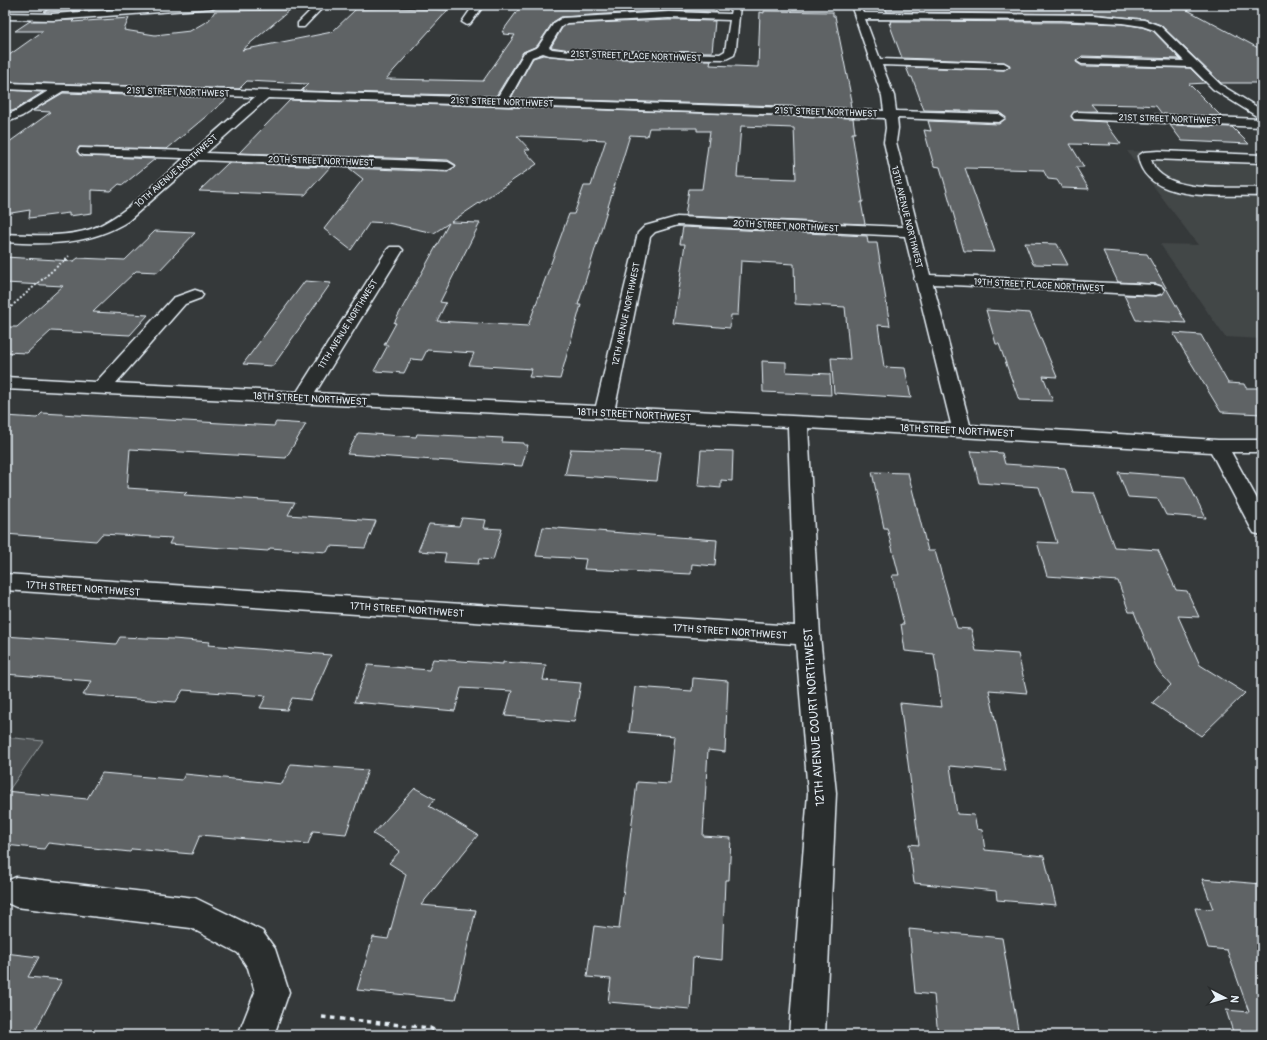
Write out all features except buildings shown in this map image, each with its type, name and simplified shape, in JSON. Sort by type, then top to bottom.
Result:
[{"type":"street","points":[[5,16],[53,17],[116,9],[165,12],[214,5]]},
{"type":"street","points":[[301,25],[321,5]]},
{"type":"street","points":[[467,22],[476,9],[472,5]]},
{"type":"street","points":[[501,102],[528,55],[545,50],[543,47],[557,24],[565,20],[669,15],[734,16],[736,5]]},
{"type":"street","points":[[857,10],[1145,23],[1157,28],[1217,87],[1262,116]]},
{"type":"street","name":"13TH AVENUE NORTHWEST","points":[[857,10],[888,96],[892,128],[890,142],[922,279],[962,430]]},
{"type":"street","name":"21ST STREET PLACE NORTHWEST","points":[[545,50],[566,54],[708,58],[725,56],[731,51],[734,16]]},
{"type":"street","points":[[1082,61],[1194,64]]},
{"type":"street","points":[[876,62],[1004,66]]},
{"type":"street","name":"21ST STREET NORTHWEST","points":[[5,86],[999,118]]},
{"type":"street","points":[[5,119],[18,114],[60,88]]},
{"type":"street","name":"10TH AVENUE NORTHWEST","points":[[94,233],[123,218],[265,95]]},
{"type":"street","name":"21ST STREET NORTHWEST","points":[[1078,116],[1262,123]]},
{"type":"street","name":"20TH STREET NORTHWEST","points":[[84,151],[448,166]]},
{"type":"street","points":[[1262,159],[1144,156],[1144,165],[1154,178],[1167,185],[1186,188],[1262,192]]},
{"type":"street","name":"20TH STREET NORTHWEST","points":[[660,225],[677,221],[911,232]]},
{"type":"street","name":"12TH AVENUE NORTHWEST","points":[[604,412],[643,236],[650,229],[660,225]]},
{"type":"street","points":[[5,238],[44,240],[128,230]]},
{"type":"street","name":"11TH AVENUE NORTHWEST","points":[[302,398],[395,250]]},
{"type":"street","name":"19TH STREET PLACE NORTHWEST","points":[[922,279],[1156,290]]},
{"type":"street","points":[[101,388],[179,302],[195,295]]},
{"type":"street","name":"18TH STREET NORTHWEST","points":[[5,383],[962,430],[1218,446],[1262,446]]},
{"type":"street","name":"12TH AVENUE COURT NORTHWEST","points":[[798,422],[808,636],[822,793],[807,1035]]},
{"type":"street","points":[[1218,446],[1262,528]]},
{"type":"street","name":"17TH STREET NORTHWEST","points":[[5,582],[808,636]]},
{"type":"street","points":[[16,892],[195,913],[250,942],[263,961],[272,992],[256,1035]]},
{"type":"path","points":[[5,312],[94,233]]},
{"type":"path","points":[[322,1017],[430,1028],[444,1035]]},
{"type":"shaded area","points":[[1127,151],[1262,155],[1262,339],[1225,337],[1160,244],[1198,245]]},
{"type":"shaded area","points":[[5,737],[43,741],[5,796]]}]
